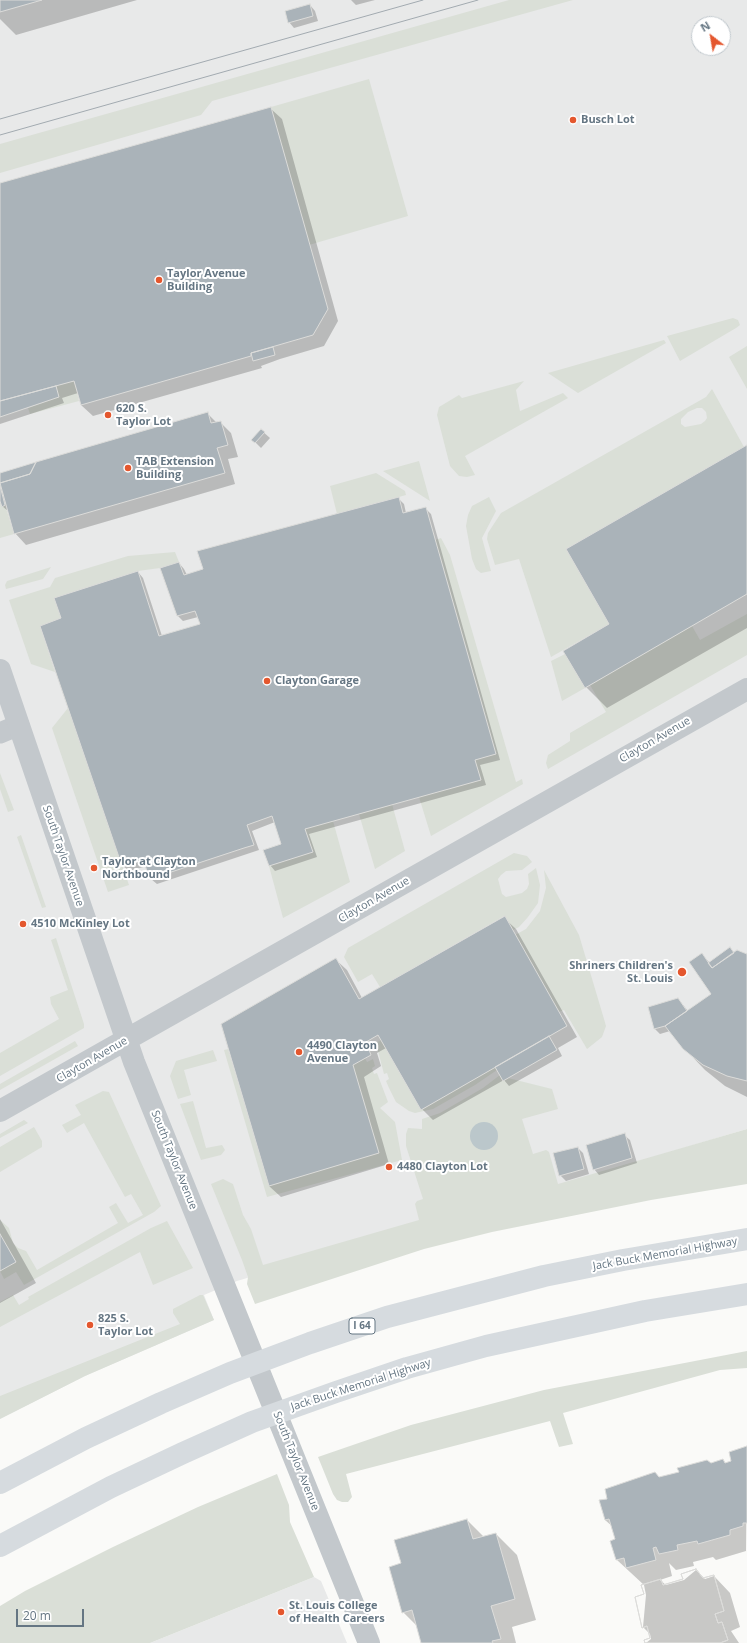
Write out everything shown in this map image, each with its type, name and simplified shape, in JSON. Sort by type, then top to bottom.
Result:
[{"type":"highway","name":"Jack Buck Memorial Highway","points":[[0,1483],[86,1438],[216,1379],[310,1343],[387,1317],[544,1276],[623,1260],[747,1239]]},
{"type":"highway","name":"Jack Buck Memorial Highway","points":[[0,1546],[111,1487],[183,1452],[252,1422],[336,1392],[408,1368],[486,1346],[645,1311],[747,1294]]},
{"type":"highway","points":[[725,1298],[747,1300]]},
{"type":"street","name":"South Taylor Avenue","points":[[0,670],[9,729],[126,1040],[369,1643]]},
{"type":"street","name":"Clayton Avenue","points":[[0,1111],[747,688]]},
{"type":"shaded area","points":[[0,0],[747,0],[747,1129],[237,1281],[204,1295],[214,1320],[85,1376],[0,1419]]},
{"type":"shaded area","points":[[509,0],[573,0],[212,101],[201,115],[0,173],[0,144]]},
{"type":"shaded area","points":[[369,79],[408,216],[309,245],[271,107]]},
{"type":"shaded area","points":[[733,318],[738,320],[740,325],[680,361],[667,336]]},
{"type":"shaded area","points":[[664,340],[666,343],[578,393],[548,373]]},
{"type":"shaded area","points":[[747,346],[747,389],[729,357]]},
{"type":"shaded area","points":[[74,381],[79,401],[30,414],[28,408],[59,397],[56,386]]},
{"type":"shaded area","points":[[524,381],[516,390],[520,411],[563,393],[568,398],[465,456],[475,475],[467,477],[459,476],[450,466],[437,415],[439,407],[459,395],[462,398]]},
{"type":"shaded area","points":[[712,389],[744,447],[566,549],[609,624],[551,657],[519,559],[495,565],[487,539],[488,533],[501,513],[706,397]],"holes":[[[697,408],[702,408],[706,412],[707,418],[705,421],[701,424],[685,427],[681,424],[681,419],[688,412]]]},
{"type":"shaded area","points":[[419,461],[430,501],[383,471]]},
{"type":"shaded area","points":[[376,473],[405,491],[406,495],[337,514],[330,486]]},
{"type":"shaded area","points":[[489,497],[496,511],[482,538],[491,571],[481,573],[476,569],[472,559],[466,526],[468,515],[472,506]]},
{"type":"shaded area","points":[[0,501],[2,506],[5,505],[14,534],[0,538]]},
{"type":"shaded area","points":[[441,538],[450,555],[516,782],[522,779],[523,784],[431,836],[419,797],[481,780],[475,760],[495,754],[435,540]]},
{"type":"shaded area","points":[[175,552],[179,562],[160,568],[138,571],[54,598],[61,618],[40,626],[55,672],[31,664],[9,600],[50,587],[55,578],[128,556]]},
{"type":"shaded area","points":[[51,567],[43,579],[6,589],[5,585],[7,581]]},
{"type":"shaded area","points":[[747,614],[747,655],[548,769],[546,763],[548,755],[570,741],[570,733],[606,712],[590,685],[692,626],[700,640]]},
{"type":"shaded area","points":[[565,654],[585,688],[562,701],[551,661]]},
{"type":"shaded area","points":[[68,708],[129,885],[108,892],[52,728]]},
{"type":"shaded area","points":[[0,773],[14,810],[8,812],[0,789]]},
{"type":"shaded area","points":[[392,804],[405,851],[375,869],[359,814]]},
{"type":"shaded area","points":[[333,821],[350,882],[283,918],[269,866],[312,852],[305,829]]},
{"type":"shaded area","points":[[21,835],[46,907],[42,908],[17,837]]},
{"type":"shaded area","points":[[514,853],[527,856],[532,862],[522,870],[506,871],[501,875],[498,879],[502,894],[506,897],[522,893],[527,889],[529,884],[528,874],[536,868],[540,885],[538,903],[519,927],[513,930],[504,916],[380,987],[372,974],[358,982],[344,957],[348,948]]},
{"type":"shaded area","points":[[544,870],[579,935],[606,1026],[602,1037],[587,1049],[564,1010],[559,1012],[515,935],[526,929],[540,911],[546,888]]},
{"type":"shaded area","points":[[56,938],[84,1028],[0,1076],[0,1053],[59,1019],[51,1004],[50,997],[68,990],[51,940]]},
{"type":"shaded area","points":[[381,1040],[421,1110],[495,1067],[497,1070],[475,1085],[433,1109],[415,1113],[409,1111],[396,1102],[389,1088],[386,1081],[389,1079],[387,1073],[384,1074],[376,1043]]},
{"type":"shaded area","points":[[75,1041],[78,1046],[0,1090],[0,1084]]},
{"type":"shaded area","points":[[228,1049],[269,1186],[378,1153],[353,1065],[365,1058],[367,1062],[373,1059],[375,1066],[372,1068],[374,1074],[377,1073],[388,1102],[380,1108],[395,1122],[402,1160],[267,1197],[224,1050]]},
{"type":"shaded area","points":[[213,1050],[217,1061],[184,1070],[191,1095],[178,1099],[170,1076],[176,1061]]},
{"type":"shaded area","points":[[500,1075],[503,1081],[508,1078],[552,1089],[558,1109],[522,1119],[533,1154],[546,1150],[549,1152],[558,1184],[747,1129],[747,1184],[651,1200],[492,1232],[424,1249],[255,1304],[247,1284],[248,1277],[242,1260],[211,1184],[223,1179],[233,1184],[243,1215],[251,1229],[263,1265],[419,1220],[415,1204],[417,1201],[423,1199],[406,1146],[406,1134],[408,1128],[422,1129],[422,1119],[440,1113],[483,1088]]},
{"type":"shaded area","points":[[103,1091],[109,1092],[161,1206],[154,1212],[24,1285],[16,1272],[4,1279],[0,1271],[16,1261],[0,1234],[0,1220],[9,1228],[13,1243],[18,1248],[26,1251],[37,1270],[118,1223],[109,1207],[116,1203],[128,1223],[143,1215],[131,1194],[125,1197],[84,1123],[67,1133],[62,1125],[81,1115],[75,1105]]},
{"type":"shaded area","points":[[193,1101],[206,1148],[222,1145],[225,1150],[221,1155],[201,1160],[180,1104]]},
{"type":"shaded area","points":[[24,1120],[28,1123],[0,1138],[0,1134]]},
{"type":"shaded area","points":[[484,1122],[494,1126],[498,1136],[494,1146],[484,1150],[474,1146],[470,1136],[474,1126]]},
{"type":"shaded area","points":[[34,1127],[42,1141],[42,1147],[0,1172],[0,1147]]},
{"type":"shaded area","points":[[167,1221],[193,1268],[153,1285],[140,1252],[0,1327],[0,1302],[13,1295],[19,1305],[29,1299],[28,1297],[151,1228]]},
{"type":"shaded area","points":[[200,1295],[203,1295],[214,1320],[85,1376],[0,1419],[0,1396],[180,1324],[173,1313],[173,1309]]},
{"type":"shaded area","points":[[747,1351],[747,1368],[720,1370],[563,1413],[573,1444],[559,1447],[550,1421],[346,1474],[352,1497],[348,1502],[337,1500],[333,1494],[318,1457],[411,1425],[544,1390]]},
{"type":"shaded area","points":[[277,1474],[289,1505],[290,1522],[314,1577],[150,1643],[0,1643],[0,1606],[25,1591],[113,1547],[198,1507]]},
{"type":"shaded area","name":"St. Louis College of Health Careers","points":[[314,1577],[321,1581],[347,1643],[150,1643]]},
{"type":"building","points":[[0,0],[42,0],[0,12]]},
{"type":"building","points":[[310,4],[313,16],[288,23],[285,11]]},
{"type":"building","name":"Taylor Avenue Building","points":[[271,107],[328,309],[313,335],[251,353],[251,356],[81,405],[74,381],[0,401],[0,183]]},
{"type":"building","points":[[273,347],[275,355],[253,361],[251,353]]},
{"type":"building","points":[[56,386],[59,397],[0,417],[0,401]]},
{"type":"building","name":"TAB Extension Building","points":[[208,412],[211,423],[221,421],[228,445],[217,448],[225,473],[14,534],[0,483],[30,474],[36,462]]},
{"type":"building","points":[[261,429],[265,432],[255,443],[251,440]]},
{"type":"building","points":[[747,445],[747,594],[585,688],[563,651],[609,624],[566,549]]},
{"type":"building","points":[[36,462],[30,474],[0,483],[0,473]]},
{"type":"building","points":[[0,486],[5,505],[2,507],[0,501]]},
{"type":"building","name":"Clayton Garage","points":[[399,497],[403,513],[426,507],[496,754],[475,760],[481,780],[305,829],[313,852],[269,866],[263,850],[281,844],[272,816],[247,825],[254,845],[150,879],[143,860],[122,866],[40,626],[61,618],[54,598],[138,571],[159,636],[200,624],[195,611],[177,616],[160,568],[179,562],[184,575],[203,569],[197,551]]},
{"type":"building","name":"4490 Clayton Avenue","points":[[505,916],[567,1026],[421,1110],[378,1035],[366,1042],[371,1055],[353,1065],[379,1153],[269,1186],[221,1024],[336,958],[359,999]]},
{"type":"building","points":[[730,947],[734,953],[712,968],[708,963]]},
{"type":"building","name":"Shriners Children's St. Louis","points":[[737,950],[747,954],[747,1081],[727,1076],[703,1065],[683,1049],[665,1026],[711,994],[689,962],[702,953],[712,968]]},
{"type":"building","points":[[678,998],[687,1011],[665,1026],[654,1029],[648,1007]]},
{"type":"building","points":[[549,1036],[557,1050],[503,1081],[495,1067]]},
{"type":"building","points":[[625,1133],[632,1158],[593,1170],[586,1145]]},
{"type":"building","points":[[578,1147],[584,1169],[559,1176],[553,1153]]},
{"type":"building","points":[[0,1234],[16,1262],[0,1271]]},
{"type":"building","points":[[747,1446],[747,1523],[743,1523],[743,1526],[730,1530],[730,1535],[698,1544],[697,1541],[677,1545],[678,1550],[659,1554],[656,1547],[653,1548],[656,1560],[626,1568],[624,1558],[616,1560],[610,1541],[615,1539],[609,1519],[605,1520],[599,1500],[607,1499],[605,1489],[655,1472],[659,1477],[679,1472],[677,1468],[707,1460],[711,1463],[723,1459],[725,1463],[731,1461],[729,1452]]},
{"type":"building","points":[[467,1519],[473,1539],[496,1533],[515,1599],[491,1606],[501,1639],[492,1641],[493,1643],[421,1643],[412,1610],[402,1613],[389,1567],[401,1563],[394,1540]]},
{"type":"building","points":[[696,1569],[703,1578],[714,1575],[724,1611],[715,1614],[718,1623],[722,1622],[728,1640],[720,1643],[645,1643],[644,1640],[650,1638],[647,1626],[642,1628],[635,1597],[644,1594],[641,1585],[661,1579],[663,1585],[683,1579],[681,1574]]},
{"type":"building","points":[[696,1569],[703,1578],[714,1575],[724,1611],[715,1614],[718,1623],[722,1622],[728,1640],[720,1643],[645,1643],[644,1640],[650,1638],[647,1626],[642,1628],[635,1597],[644,1594],[641,1585],[661,1579],[663,1585],[683,1579],[681,1574]]},
{"type":"tram line","points":[[0,119],[423,0]]},
{"type":"tram line","points":[[0,135],[478,0]]},
{"type":"place","name":"Busch Lot","points":[[573,120]]},
{"type":"place","name":"Taylor Avenue Building","points":[[159,280]]},
{"type":"place","name":"620 S. Taylor Lot","points":[[108,415]]},
{"type":"place","name":"TAB Extension Building","points":[[128,468]]},
{"type":"place","name":"Clayton Garage","points":[[267,681]]},
{"type":"place","name":"Taylor at Clayton Northbound","points":[[94,868]]},
{"type":"place","name":"4510 McKinley Lot","points":[[23,924]]},
{"type":"place","name":"Shriners Children's St. Louis","points":[[682,972]]},
{"type":"place","name":"4490 Clayton Avenue","points":[[299,1052]]},
{"type":"place","name":"4480 Clayton Lot","points":[[389,1167]]},
{"type":"place","name":"825 S. Taylor Lot","points":[[90,1325]]},
{"type":"place","name":"St. Louis College of Health Careers","points":[[281,1612]]}]
